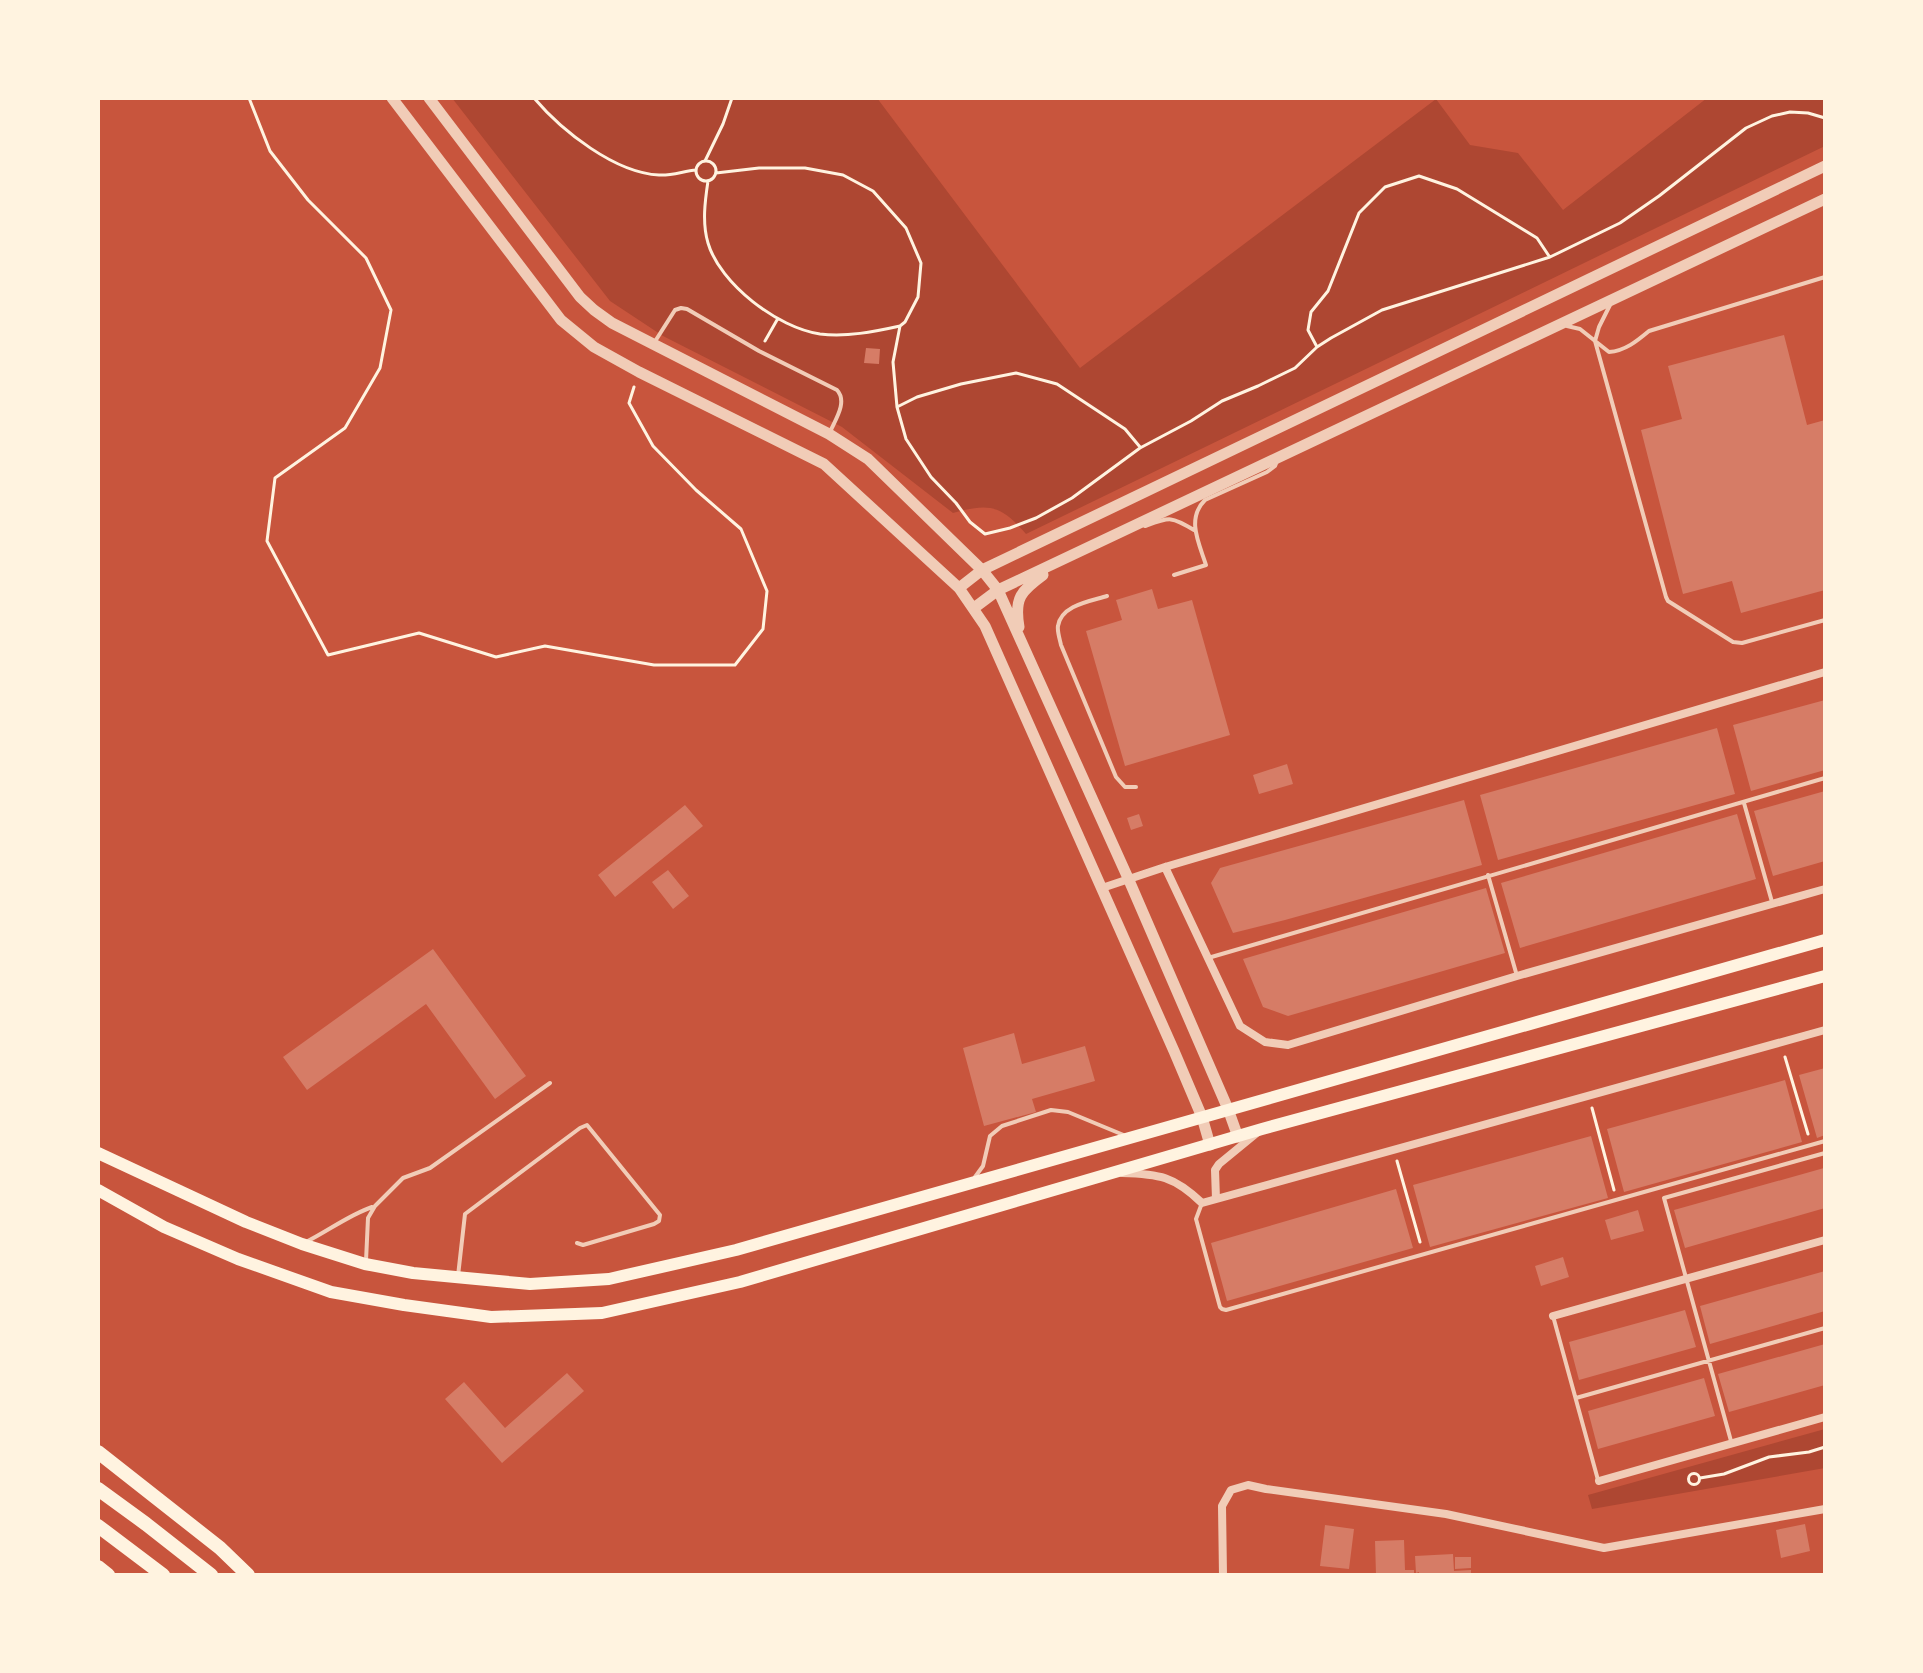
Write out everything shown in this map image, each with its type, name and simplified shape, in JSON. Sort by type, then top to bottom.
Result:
[{"type":"main road","points":[[98,1153],[246,1222],[365,1264],[413,1273],[530,1284],[609,1279],[736,1250],[1825,940]]},
{"type":"main road","points":[[98,1193],[225,1254],[331,1292],[491,1317],[602,1313],[740,1282],[1262,1129],[1825,976]]},
{"type":"main road","points":[[98,1452],[220,1548],[248,1575]]},
{"type":"main road","points":[[98,1489],[211,1575]]},
{"type":"main road","points":[[98,1526],[163,1575]]},
{"type":"main road","points":[[98,1567],[108,1575]]},
{"type":"street","points":[[392,98],[561,320],[594,347],[639,372],[824,464],[959,588],[985,626],[1202,1117],[1210,1145]]},
{"type":"street","points":[[429,98],[580,297],[594,310],[652,345],[829,434],[868,459],[982,570],[998,590],[1128,878],[1238,1137]]},
{"type":"street","points":[[959,588],[982,570],[1825,166]]},
{"type":"street","points":[[974,608],[998,590],[1825,199]]},
{"type":"street","points":[[1022,643],[1017,615],[1019,598],[1026,587],[1063,560]]},
{"type":"street","points":[[1102,888],[1825,672]]},
{"type":"street","points":[[1165,867],[1240,1026],[1265,1042],[1288,1045],[1825,889]]},
{"type":"street","points":[[1114,1172],[1156,1174],[1188,1189],[1202,1203],[1825,1030]]},
{"type":"street","points":[[1216,1199],[1215,1170],[1262,1129]]},
{"type":"street","points":[[1553,1316],[1825,1240]]},
{"type":"street","points":[[1599,1481],[1825,1417]]},
{"type":"street","points":[[1223,1575],[1222,1506],[1231,1490],[1248,1485],[1446,1514],[1604,1548],[1825,1509]]},
{"type":"lane","points":[[1560,326],[1580,329],[1609,352],[1620,351],[1649,331],[1825,277]]},
{"type":"lane","points":[[1613,301],[1595,341],[1668,601],[1733,642],[1742,643],[1825,620]]},
{"type":"lane","points":[[652,345],[675,310],[681,308],[837,390],[842,395],[842,403],[829,434]]},
{"type":"lane","points":[[1174,575],[1206,565],[1194,530],[1198,507],[1205,500],[1267,472],[1278,459]]},
{"type":"lane","points":[[1110,538],[1174,518],[1194,530]]},
{"type":"lane","points":[[1107,596],[1075,606],[1064,613],[1058,625],[1061,645],[1116,777],[1125,787],[1136,787]]},
{"type":"lane","points":[[1208,958],[1825,778]]},
{"type":"lane","points":[[1744,802],[1773,904]]},
{"type":"lane","points":[[1488,875],[1517,976]]},
{"type":"lane","points":[[365,1264],[368,1218],[375,1206],[403,1178],[430,1168],[550,1083]]},
{"type":"lane","points":[[971,1182],[983,1166],[990,1136],[1002,1126],[1051,1110],[1068,1112],[1128,1138]]},
{"type":"lane","points":[[458,1278],[465,1214],[587,1125],[660,1215],[659,1221],[654,1224],[583,1245],[577,1243]]},
{"type":"lane","points":[[1202,1203],[1196,1219],[1222,1309],[1226,1310],[1825,1141]]},
{"type":"lane","points":[[1732,1444],[1664,1198],[1825,1153]]},
{"type":"lane","points":[[302,1244],[357,1212],[375,1206]]},
{"type":"lane","points":[[1553,1316],[1599,1481]]},
{"type":"lane","points":[[1576,1398],[1825,1328]]},
{"type":"path","points":[[249,98],[270,151],[308,200],[366,258],[391,310],[380,368],[345,428],[275,478],[267,541],[328,655],[419,633],[496,657],[545,646],[654,665],[735,665],[763,629],[767,591],[741,529],[696,490],[653,446],[629,403],[639,372]]},
{"type":"path","points":[[534,98],[550,116],[618,166],[659,175],[696,170]]},
{"type":"path","points":[[705,161],[715,167],[716,173],[708,181],[699,179],[696,170],[705,161],[732,98]]},
{"type":"path","points":[[900,326],[893,362],[897,407],[906,439],[931,477],[970,522],[985,534],[1036,518],[1072,498],[1140,448],[1222,401],[1295,368],[1317,347],[1382,310],[1550,257],[1620,223],[1746,128],[1790,112],[1825,118]]},
{"type":"path","points":[[708,181],[704,207],[708,243],[720,267],[744,294],[770,314],[818,334],[860,334],[900,326],[905,322],[918,297],[921,263],[906,228],[873,191],[843,175],[805,168],[759,168],[716,173]]},
{"type":"path","points":[[1317,347],[1308,330],[1311,312],[1328,291],[1359,213],[1385,187],[1419,176],[1457,189],[1537,238],[1550,257]]},
{"type":"path","points":[[759,351],[778,319]]},
{"type":"path","points":[[897,407],[917,397],[961,384],[1016,373],[1057,384],[1125,429],[1140,448]]},
{"type":"path","points":[[1781,1043],[1811,1145]]},
{"type":"path","points":[[1588,1096],[1617,1201]]},
{"type":"path","points":[[1394,1150],[1423,1254]]},
{"type":"path","points":[[1700,1478],[1724,1474],[1769,1457],[1825,1447]]},
{"type":"shaded area","points":[[452,98],[877,98],[1080,368],[1436,99],[1470,145],[1518,153],[1563,210],[1707,98],[1825,98],[1825,146],[1026,534],[1009,517],[994,509],[976,508],[953,513],[842,427],[663,336],[610,301]]},
{"type":"shaded area","points":[[1825,1429],[1825,1468],[1592,1509],[1588,1495]]},
{"type":"building","points":[[1784,335],[1807,425],[1825,420],[1825,590],[1741,613],[1732,581],[1683,594],[1641,430],[1682,419],[1668,366]]},
{"type":"building","points":[[866,348],[880,349],[879,364],[864,363]]},
{"type":"building","points":[[1152,589],[1158,609],[1192,600],[1230,735],[1125,766],[1086,631],[1122,620],[1116,600]]},
{"type":"building","points":[[1825,700],[1825,770],[1751,791],[1733,725]]},
{"type":"building","points":[[1717,728],[1735,794],[1498,860],[1480,795]]},
{"type":"building","points":[[1287,764],[1293,784],[1259,794],[1253,775]]},
{"type":"building","points":[[1825,791],[1825,861],[1773,876],[1754,811]]},
{"type":"building","points":[[1464,800],[1482,865],[1233,933],[1211,883],[1220,868]]},
{"type":"building","points":[[685,805],[703,826],[615,897],[598,875]]},
{"type":"building","points":[[1139,814],[1143,826],[1131,830],[1127,818]]},
{"type":"building","points":[[1737,814],[1756,879],[1520,948],[1501,883]]},
{"type":"building","points":[[668,870],[689,896],[673,909],[652,882]]},
{"type":"building","points":[[1486,888],[1505,953],[1288,1016],[1263,1007],[1243,959]]},
{"type":"building","points":[[433,949],[526,1076],[495,1099],[426,1004],[307,1090],[283,1057]]},
{"type":"building","points":[[1014,1033],[1022,1064],[1085,1046],[1095,1081],[1032,1099],[1036,1112],[984,1126],[963,1048]]},
{"type":"building","points":[[1825,1068],[1825,1135],[1817,1138],[1799,1075]]},
{"type":"building","points":[[1785,1080],[1802,1142],[1624,1192],[1607,1129]]},
{"type":"building","points":[[1591,1136],[1608,1198],[1430,1247],[1413,1185]]},
{"type":"building","points":[[1824,1168],[1825,1208],[1685,1248],[1674,1210]]},
{"type":"building","points":[[1396,1189],[1413,1248],[1227,1301],[1211,1243]]},
{"type":"building","points":[[1638,1210],[1644,1231],[1611,1240],[1605,1220]]},
{"type":"building","points":[[1563,1257],[1569,1277],[1541,1286],[1535,1266]]},
{"type":"building","points":[[1825,1271],[1825,1311],[1710,1344],[1700,1306]]},
{"type":"building","points":[[1685,1310],[1696,1347],[1579,1380],[1569,1342]]},
{"type":"building","points":[[1825,1344],[1825,1385],[1729,1412],[1718,1374]]},
{"type":"building","points":[[567,1373],[584,1391],[502,1463],[445,1399],[464,1382],[505,1428]]},
{"type":"building","points":[[1704,1378],[1715,1416],[1598,1449],[1588,1411]]},
{"type":"building","points":[[1805,1524],[1810,1551],[1781,1558],[1776,1530]]},
{"type":"building","points":[[1325,1525],[1354,1529],[1349,1569],[1320,1566]]},
{"type":"building","points":[[1404,1540],[1405,1570],[1414,1570],[1414,1575],[1376,1575],[1375,1541]]},
{"type":"building","points":[[1453,1554],[1454,1571],[1471,1570],[1471,1575],[1416,1573],[1415,1556]]},
{"type":"building","points":[[1455,1557],[1471,1557],[1471,1568],[1455,1569]]}]
